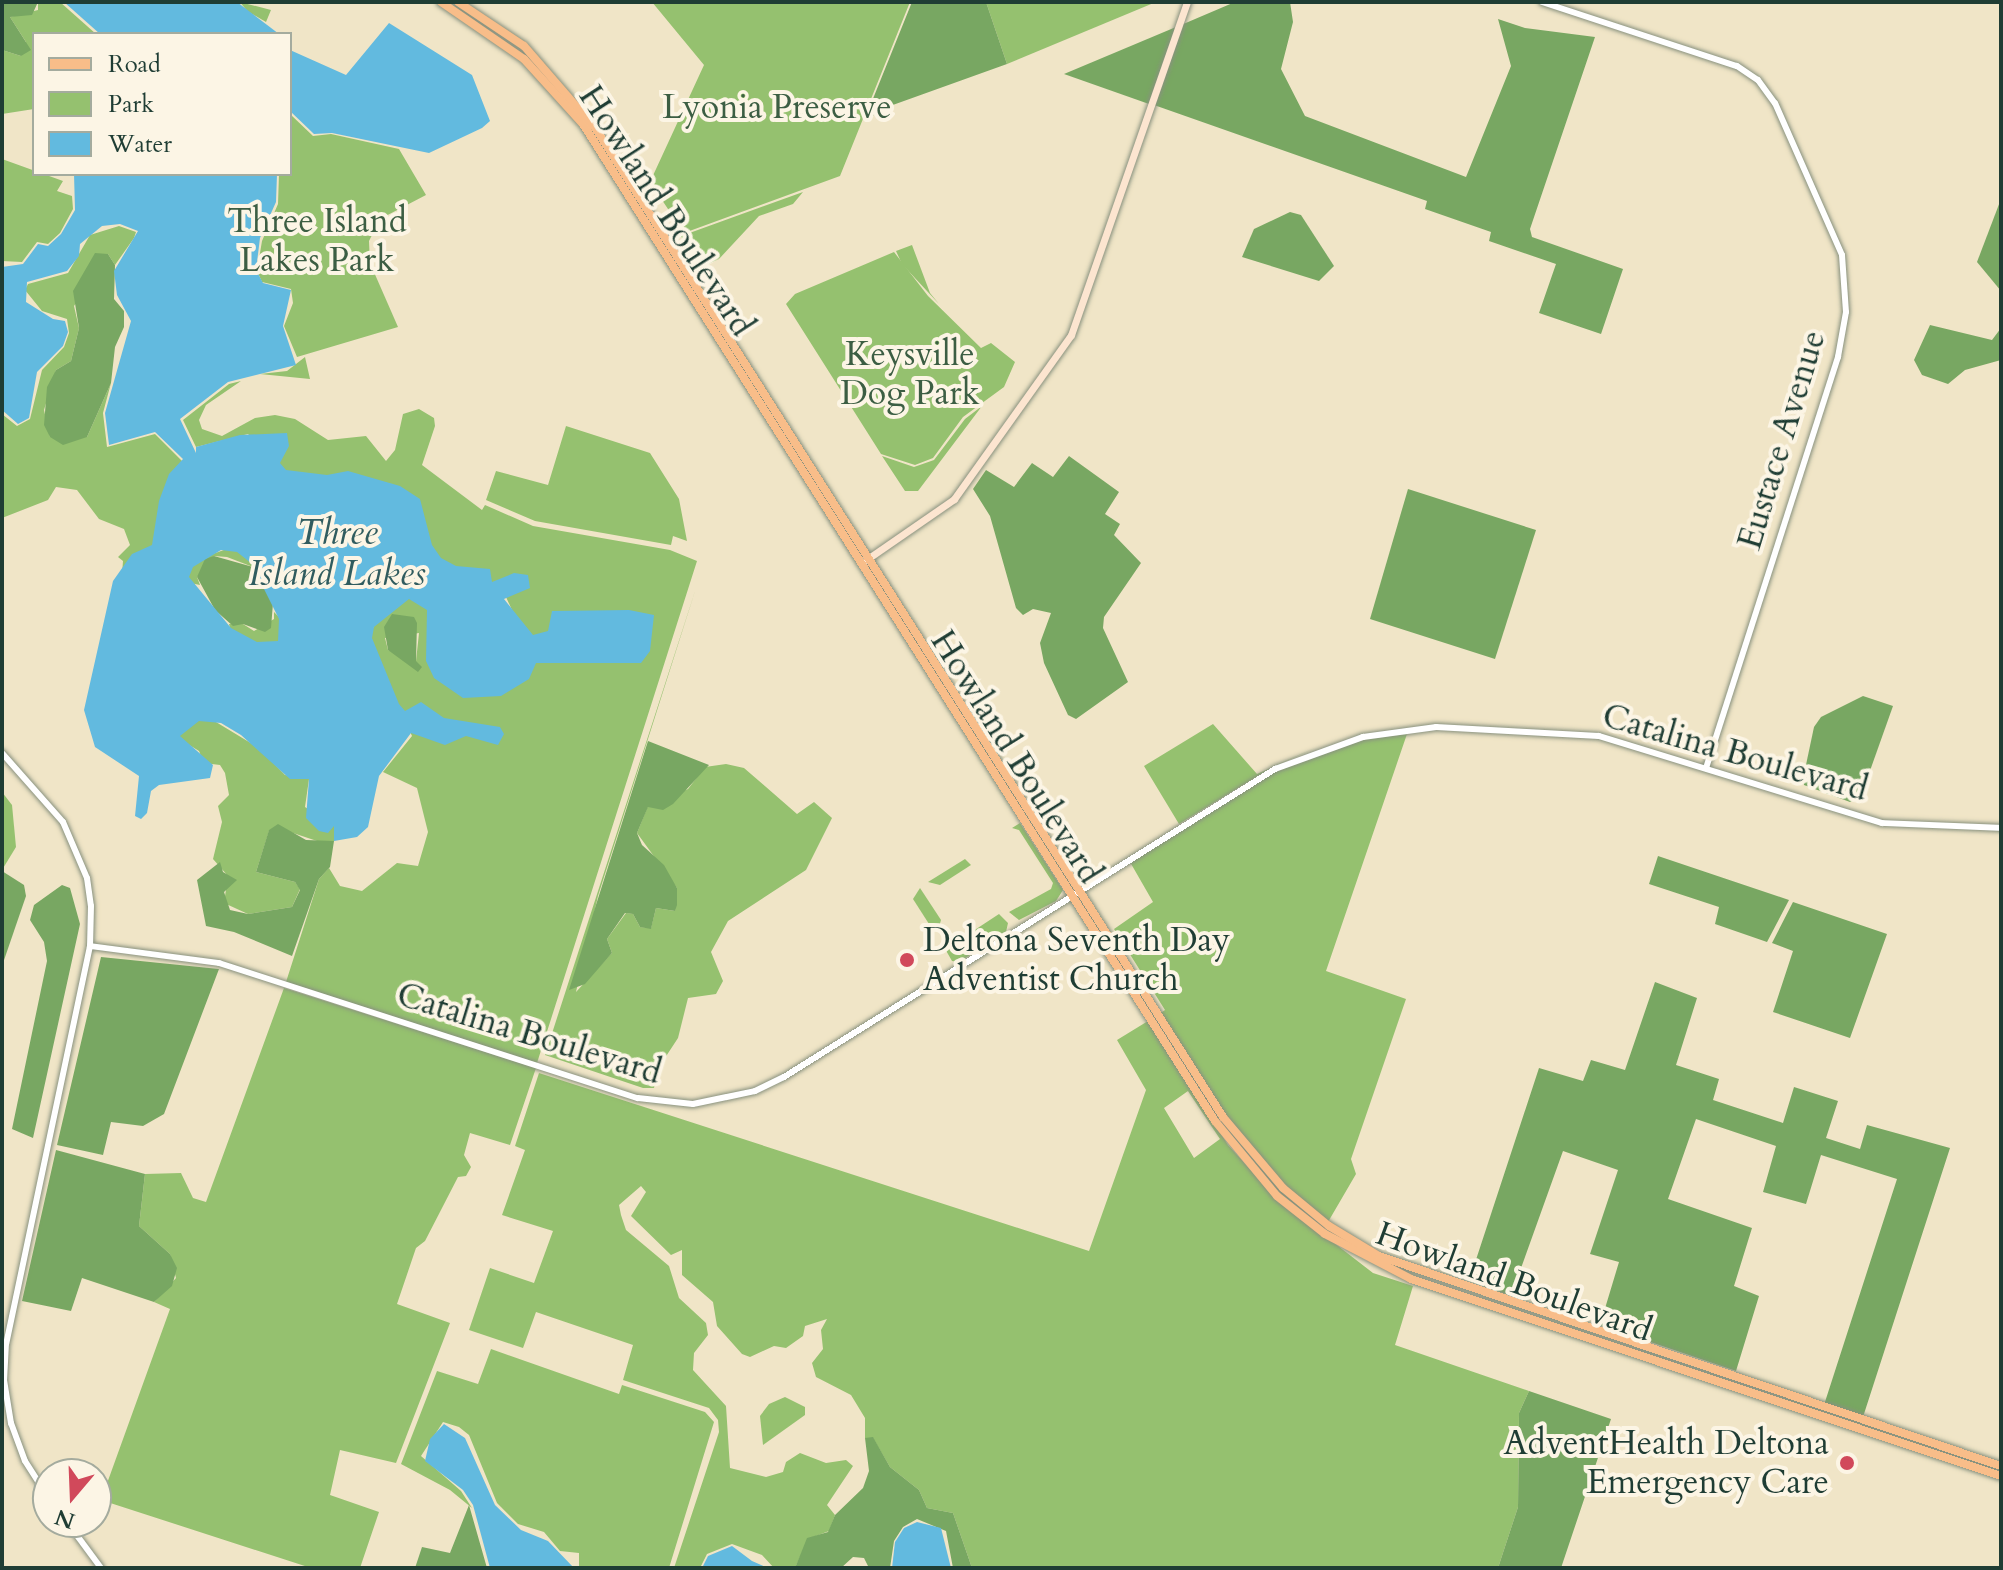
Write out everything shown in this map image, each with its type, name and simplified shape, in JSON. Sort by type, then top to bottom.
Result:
[{"type":"main road","name":"Howland Boulevard","points":[[441,2],[509,46],[560,95],[622,184],[1076,892],[1237,1137],[1283,1188],[1341,1234],[1414,1270],[2001,1466]]},
{"type":"main road","name":"Howland Boulevard","points":[[458,2],[524,46],[574,98],[865,561]]},
{"type":"main road","points":[[865,561],[954,499],[1071,335],[1187,2]]},
{"type":"main road","points":[[560,95],[574,98]]},
{"type":"main road","name":"Howland Boulevard","points":[[1076,892],[1230,1143],[1277,1196],[1325,1234],[1411,1279],[2001,1476]]},
{"type":"street","name":"Eustace Avenue","points":[[1542,2],[1737,66],[1758,80],[1775,103],[1842,255],[1846,312],[1838,357],[1706,768]]},
{"type":"street","name":"Catalina Boulevard","points":[[90,946],[219,963],[638,1098],[693,1104],[755,1091],[784,1077],[1275,769],[1363,737],[1436,727],[1599,736],[1882,823],[2001,828]]},
{"type":"street","points":[[2,753],[44,794],[72,841],[87,878],[90,946],[12,1310],[4,1400],[17,1441],[32,1468]]},
{"type":"street","points":[[79,1538],[101,1568]]},
{"type":"green space","points":[[2,2],[38,2],[32,15],[10,17],[31,50],[21,56],[2,50]]},
{"type":"green space","points":[[38,2],[60,2],[94,32],[32,32],[32,109],[2,114],[2,50],[21,56],[26,42],[10,17],[38,10]]},
{"type":"green space","points":[[240,2],[271,10],[266,22],[247,11]]},
{"type":"green space","name":"Lyonia Preserve","points":[[652,2],[910,2],[840,176],[684,233],[650,182],[704,65]]},
{"type":"green space","points":[[912,2],[986,2],[1007,64],[890,106],[864,121]]},
{"type":"green space","points":[[986,2],[1156,2],[1007,64]]},
{"type":"green space","points":[[1235,2],[1290,2],[1293,22],[1281,69],[1305,116],[1466,177],[1511,66],[1498,19],[1525,28],[1595,37],[1530,229],[1532,237],[1623,269],[1601,334],[1539,313],[1556,264],[1489,241],[1491,232],[1425,209],[1427,201],[1154,105],[1181,25]]},
{"type":"green space","points":[[1176,27],[1149,104],[1064,74]]},
{"type":"green space","name":"Three Island Lakes Park","points":[[292,116],[313,136],[331,134],[399,149],[426,195],[380,219],[369,241],[370,263],[398,327],[297,357],[284,326],[293,303],[291,289],[262,282],[257,271],[262,241],[278,204],[279,176],[292,176]]},
{"type":"green space","points":[[2,159],[32,170],[32,176],[49,176],[63,181],[57,191],[72,196],[73,209],[60,233],[48,244],[37,242],[22,262],[2,261]]},
{"type":"green space","points":[[803,192],[793,204],[759,216],[719,259],[708,264],[697,260],[672,223],[684,235]]},
{"type":"green space","points":[[2001,199],[2001,291],[1977,262]]},
{"type":"green space","points":[[1290,212],[1301,215],[1334,266],[1319,281],[1242,257],[1254,229]]},
{"type":"green space","points":[[119,226],[136,232],[134,238],[115,265],[108,254],[74,306],[79,328],[71,361],[56,370],[44,410],[50,437],[87,437],[111,383],[103,413],[107,447],[155,434],[182,461],[169,535],[122,574],[123,561],[118,557],[130,545],[124,529],[99,519],[77,490],[56,487],[48,500],[2,518],[2,414],[17,426],[30,419],[42,370],[64,347],[69,333],[67,319],[42,311],[25,290],[28,284],[68,273],[90,235]]},
{"type":"green space","points":[[912,245],[930,293],[939,304],[902,264],[896,251]]},
{"type":"green space","name":"Keysville Dog Park","points":[[894,252],[928,296],[981,348],[991,343],[1015,362],[1004,387],[963,417],[933,458],[915,465],[881,454],[786,304],[795,294]]},
{"type":"green space","points":[[95,253],[108,254],[115,265],[114,299],[124,311],[124,327],[115,347],[111,383],[87,437],[63,445],[50,437],[44,425],[47,387],[56,370],[71,361],[79,328],[73,291]]},
{"type":"green space","points":[[1930,325],[1992,340],[2001,328],[2001,360],[1965,370],[1948,384],[1922,375],[1914,360]]},
{"type":"green space","points":[[305,357],[310,379],[260,374],[287,371]]},
{"type":"green space","points":[[241,381],[206,405],[199,420],[202,429],[222,436],[255,418],[275,415],[295,419],[328,440],[366,436],[386,461],[395,450],[403,414],[419,409],[434,418],[435,426],[422,465],[482,510],[485,505],[533,526],[670,550],[697,561],[537,1063],[286,982],[319,879],[329,868],[340,886],[362,891],[397,863],[418,866],[428,832],[417,788],[383,772],[412,736],[374,654],[371,632],[390,596],[512,610],[500,584],[381,568],[248,434],[196,447],[183,420],[229,384]],"holes":[[[419,633],[416,661],[388,650],[385,638]]]},
{"type":"green space","points":[[982,406],[918,491],[905,491],[882,456],[914,467],[934,460],[965,419]]},
{"type":"green space","points":[[566,426],[650,453],[679,499],[687,541],[673,536],[671,545],[535,521],[486,500],[496,471],[548,485]]},
{"type":"green space","points":[[1069,456],[1119,492],[1105,514],[1120,524],[1114,535],[1141,563],[1104,617],[1103,628],[1128,682],[1076,719],[1068,715],[1044,663],[1040,643],[1051,613],[1033,609],[1023,615],[1016,608],[990,516],[973,489],[986,470],[1014,487],[1032,463],[1053,477]]},
{"type":"green space","points":[[1408,489],[1536,530],[1495,659],[1370,619]]},
{"type":"green space","points":[[235,546],[269,583],[267,593],[253,567],[227,557],[214,556],[197,577],[200,585],[190,583],[179,566]]},
{"type":"green space","points":[[214,556],[253,567],[273,603],[271,628],[265,632],[243,624],[233,626],[215,610],[197,577],[205,559]]},
{"type":"green space","points":[[697,585],[598,896],[576,992],[612,953],[607,939],[626,913],[633,914],[640,927],[651,928],[656,908],[675,911],[677,888],[637,833],[648,806],[688,789],[705,767],[726,764],[744,768],[797,814],[814,802],[832,818],[806,870],[728,921],[711,952],[723,981],[716,994],[688,998],[678,1038],[659,1067],[654,1088],[643,1088],[545,1055]]},
{"type":"green space","points":[[274,612],[284,622],[287,637],[263,648],[231,632],[229,624],[243,624],[254,631],[274,619]]},
{"type":"green space","points":[[392,614],[414,617],[417,623],[416,661],[422,667],[418,672],[388,650],[384,627]]},
{"type":"green space","points":[[1863,696],[1893,706],[1861,796],[1850,802],[1804,785],[1803,779],[1814,727],[1821,717]]},
{"type":"green space","points":[[211,719],[259,748],[285,775],[309,779],[305,807],[334,826],[334,841],[326,844],[275,827],[269,831],[256,872],[295,882],[300,889],[292,907],[248,914],[224,903],[228,876],[213,859],[222,822],[218,806],[229,795],[225,773],[220,765],[204,763],[199,751],[178,738],[189,720]]},
{"type":"green space","points":[[1213,724],[1257,774],[1272,767],[1179,824],[1144,766]]},
{"type":"green space","points":[[1407,734],[1326,971],[1406,999],[1351,1159],[1356,1174],[1328,1222],[1285,1186],[1239,1135],[1159,1014],[1165,1010],[1114,929],[1153,902],[1130,862],[1275,771],[1364,739]]},
{"type":"green space","points":[[648,741],[709,765],[673,804],[663,810],[648,807],[637,833],[642,845],[664,865],[677,888],[677,905],[675,911],[656,908],[651,929],[640,927],[633,914],[625,913],[607,939],[612,953],[585,984],[569,990]]},
{"type":"green space","points":[[2,792],[12,805],[16,847],[2,870]]},
{"type":"green space","points":[[1020,823],[1063,890],[1056,901],[1019,920],[1009,912],[1051,889],[1053,883],[1019,830],[1012,828]]},
{"type":"green space","points":[[278,824],[306,840],[334,841],[330,867],[319,879],[292,956],[234,932],[206,926],[197,880],[220,862],[223,872],[237,880],[224,892],[230,910],[248,914],[292,907],[300,890],[295,882],[256,872],[269,830]]},
{"type":"green space","points":[[1658,856],[1789,900],[1767,942],[1715,924],[1719,907],[1649,884]]},
{"type":"green space","points":[[965,859],[971,865],[940,885],[928,882]]},
{"type":"green space","points":[[2,871],[24,885],[26,896],[2,966]]},
{"type":"green space","points":[[62,885],[70,888],[80,924],[33,1138],[12,1129],[47,961],[44,942],[30,920],[34,905]]},
{"type":"green space","points":[[920,888],[941,920],[939,927],[929,924],[913,899]]},
{"type":"green space","points":[[1793,902],[1887,934],[1850,1038],[1773,1012],[1793,951],[1772,943]]},
{"type":"green space","points":[[999,914],[1008,923],[1006,932],[959,962],[952,961],[944,947],[944,937],[959,947],[967,942],[964,937]]},
{"type":"green space","points":[[101,957],[219,969],[164,1114],[143,1126],[111,1122],[103,1155],[57,1145]]},
{"type":"green space","points":[[1655,982],[1697,998],[1676,1065],[1719,1079],[1713,1100],[1783,1123],[1794,1087],[1838,1101],[1826,1138],[1860,1149],[1867,1125],[1950,1148],[1863,1417],[1824,1405],[1897,1179],[1821,1155],[1806,1204],[1763,1192],[1776,1146],[1696,1119],[1668,1199],[1752,1228],[1734,1286],[1759,1296],[1736,1371],[1600,1325],[1619,1262],[1590,1254],[1618,1170],[1563,1151],[1511,1296],[1469,1281],[1539,1068],[1583,1081],[1591,1060],[1625,1070]]},
{"type":"green space","points":[[284,988],[536,1068],[510,1145],[470,1133],[464,1155],[471,1167],[466,1176],[458,1177],[425,1241],[416,1248],[397,1304],[450,1323],[396,1463],[340,1450],[330,1495],[379,1512],[360,1568],[311,1568],[112,1504],[112,1470],[170,1309],[154,1302],[176,1278],[170,1254],[139,1226],[145,1174],[181,1173],[193,1198],[206,1202]]},
{"type":"green space","points":[[1155,1016],[1235,1139],[1323,1229],[1279,1194],[1232,1142]]},
{"type":"green space","points":[[1148,1021],[1228,1145],[1276,1198],[1373,1273],[1413,1286],[1395,1345],[1529,1391],[1519,1413],[1518,1507],[1498,1568],[972,1568],[953,1513],[927,1508],[919,1490],[890,1467],[873,1438],[865,1438],[865,1418],[851,1395],[816,1377],[812,1363],[823,1349],[821,1330],[827,1319],[805,1326],[803,1336],[786,1348],[774,1346],[750,1357],[742,1354],[717,1326],[713,1302],[682,1275],[682,1250],[671,1255],[631,1216],[646,1192],[641,1186],[619,1205],[621,1215],[626,1230],[669,1266],[679,1298],[706,1323],[708,1335],[694,1353],[693,1370],[726,1406],[730,1468],[766,1477],[783,1472],[786,1462],[800,1453],[826,1463],[846,1460],[853,1466],[827,1505],[835,1515],[829,1531],[808,1539],[795,1568],[774,1568],[762,1555],[732,1544],[707,1554],[700,1568],[674,1568],[719,1432],[718,1420],[709,1408],[623,1380],[633,1345],[536,1312],[523,1348],[469,1330],[490,1268],[534,1283],[553,1231],[502,1215],[525,1150],[515,1146],[539,1073],[1089,1251],[1146,1090],[1117,1040]],"holes":[[[1188,1091],[1220,1139],[1194,1158],[1164,1108]]]},
{"type":"green space","points":[[56,1150],[145,1174],[139,1226],[170,1254],[177,1268],[172,1286],[154,1302],[82,1278],[71,1311],[22,1301]]},
{"type":"green space","points":[[491,1349],[619,1394],[622,1385],[705,1412],[714,1422],[669,1568],[579,1568],[579,1553],[560,1551],[544,1532],[518,1524],[497,1503],[469,1435],[459,1427],[443,1422],[421,1456],[461,1491],[472,1508],[450,1490],[401,1464],[437,1371],[478,1384]]},
{"type":"green space","points":[[1529,1391],[1611,1419],[1561,1568],[1498,1568],[1518,1507],[1519,1413]]},
{"type":"green space","points":[[785,1397],[805,1407],[805,1415],[763,1445],[760,1416],[769,1404]]},
{"type":"green space","points":[[873,1437],[890,1467],[919,1490],[927,1508],[953,1513],[972,1568],[953,1568],[946,1531],[917,1519],[903,1527],[894,1541],[890,1568],[869,1568],[864,1558],[853,1557],[841,1568],[795,1568],[807,1538],[828,1532],[835,1515],[863,1488],[869,1471],[865,1438]]},
{"type":"green space","points":[[469,1505],[487,1568],[415,1568],[422,1547],[450,1553]]},
{"type":"water","points":[[64,2],[237,2],[276,32],[98,32]]},
{"type":"water","points":[[389,23],[472,75],[490,121],[482,128],[429,153],[332,133],[314,134],[292,113],[292,51],[346,75]]},
{"type":"water","name":"Three Island Lakes","points":[[74,176],[277,176],[276,202],[260,238],[256,270],[263,283],[291,290],[283,326],[296,365],[228,382],[180,419],[196,453],[196,447],[240,435],[287,433],[289,446],[280,463],[286,470],[327,475],[348,471],[400,486],[420,499],[432,545],[441,558],[456,566],[490,569],[492,582],[514,573],[528,575],[530,588],[504,599],[533,635],[548,631],[552,611],[629,610],[654,615],[650,651],[641,663],[536,663],[529,679],[501,696],[463,698],[434,678],[426,661],[427,610],[409,599],[374,627],[372,638],[399,704],[405,711],[421,702],[444,718],[500,727],[504,734],[498,745],[466,736],[445,745],[411,733],[379,776],[368,827],[357,837],[334,841],[334,826],[328,833],[319,831],[306,818],[309,779],[290,779],[241,735],[221,723],[199,721],[180,736],[213,765],[210,778],[159,785],[151,791],[147,813],[141,819],[135,816],[139,776],[95,747],[84,710],[113,581],[132,554],[152,545],[159,501],[169,474],[183,459],[155,432],[109,445],[105,413],[131,321],[117,295],[114,271],[138,231],[120,224],[102,226],[80,244],[79,256],[67,271],[27,282],[26,302],[53,319],[65,321],[68,332],[63,346],[37,372],[29,418],[18,424],[2,410],[2,267],[23,264],[38,244],[48,246],[61,234],[75,210]],"holes":[[[221,550],[237,552],[251,563],[279,619],[278,641],[257,642],[231,628],[189,577],[193,567]]]},
{"type":"water","points":[[444,1424],[465,1438],[495,1505],[521,1530],[548,1541],[574,1568],[490,1568],[473,1505],[463,1490],[425,1461],[430,1439]]},
{"type":"water","points":[[917,1522],[941,1528],[951,1568],[892,1568],[895,1542],[904,1528]]},
{"type":"water","points":[[732,1546],[768,1568],[702,1568],[708,1556]]},
{"type":"place","name":"Deltona Seventh Day Adventist Church","points":[[907,960]]},
{"type":"place","name":"AdventHealth Deltona Emergency Care","points":[[1847,1463]]}]
